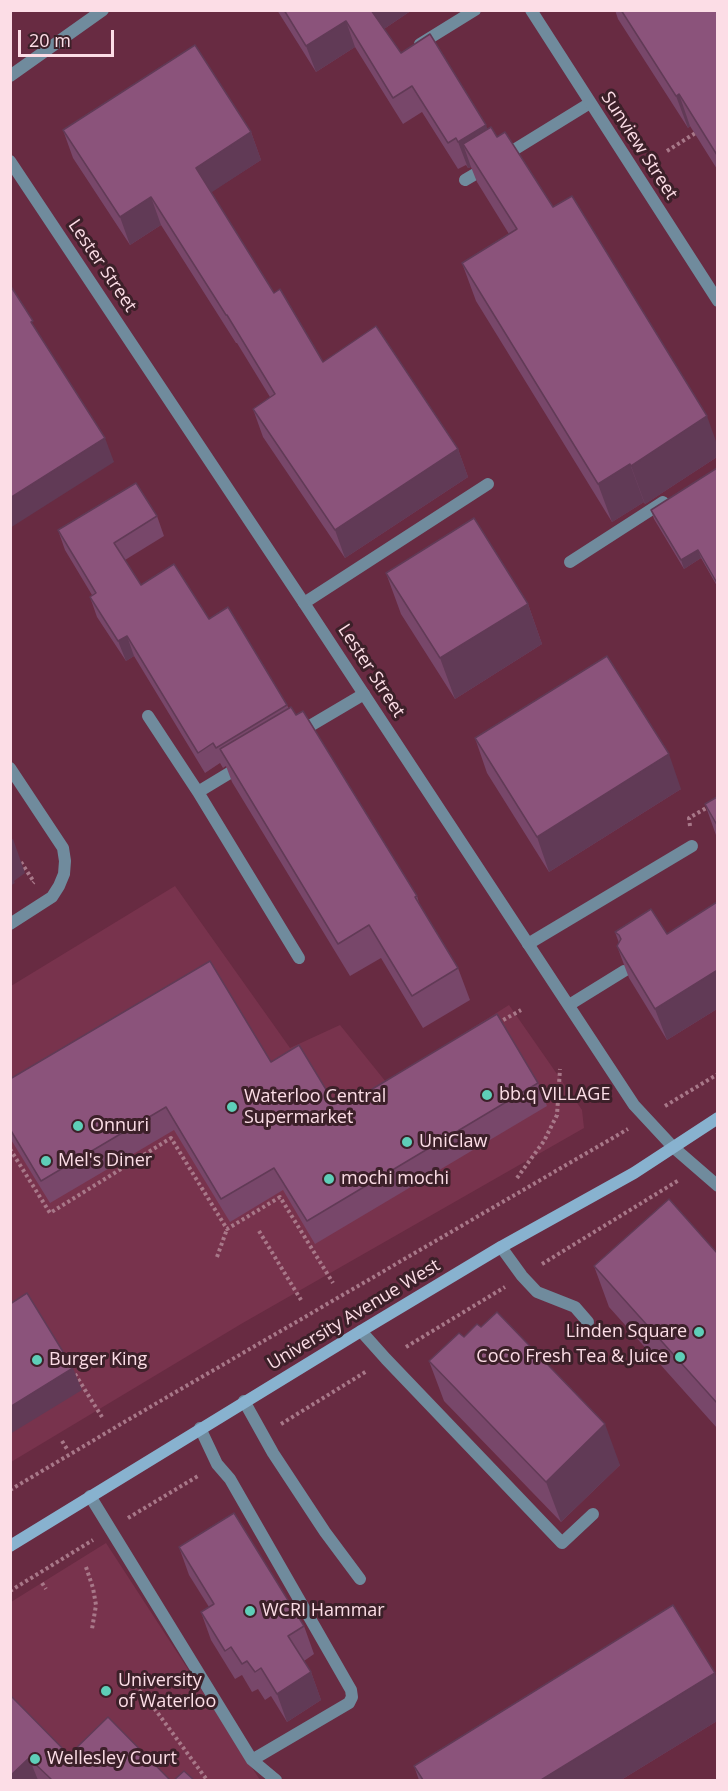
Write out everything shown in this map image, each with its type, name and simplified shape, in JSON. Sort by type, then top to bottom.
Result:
[{"type":"main road","name":"University Avenue West","points":[[10,1546],[244,1401],[501,1247],[634,1173],[717,1118]]},
{"type":"street","points":[[10,76],[103,10]]},
{"type":"street","points":[[407,52],[475,10]]},
{"type":"street","name":"Sunview Street","points":[[531,10],[717,301]]},
{"type":"street","points":[[465,180],[590,104]]},
{"type":"street","name":"Lester Street","points":[[10,161],[634,1105],[673,1147],[717,1186]]},
{"type":"street","points":[[304,603],[488,484]]},
{"type":"street","points":[[570,562],[678,493]]},
{"type":"street","points":[[287,739],[364,694]]},
{"type":"street","points":[[148,716],[198,792],[299,958]]},
{"type":"street","points":[[198,792],[247,763]]},
{"type":"street","points":[[10,768],[63,848],[65,861],[64,874],[52,897],[10,924]]},
{"type":"street","points":[[528,944],[692,846]]},
{"type":"street","points":[[569,1005],[624,971]]},
{"type":"street","points":[[501,1247],[537,1292],[575,1307],[588,1322]]},
{"type":"street","points":[[361,1331],[562,1543],[593,1514]]},
{"type":"street","points":[[244,1401],[262,1435],[360,1579]]},
{"type":"street","points":[[200,1428],[217,1464],[230,1479],[351,1690],[352,1697],[349,1704],[252,1760]]},
{"type":"street","points":[[90,1496],[252,1760],[276,1780]]},
{"type":"path","points":[[667,151],[701,129]]},
{"type":"path","points":[[692,846],[689,818],[717,801]]},
{"type":"path","points":[[16,855],[34,882],[26,887]]},
{"type":"path","points":[[498,1023],[521,1010]]},
{"type":"path","points":[[517,1178],[544,1141],[556,1115],[560,1069]]},
{"type":"path","points":[[697,1086],[717,1074]]},
{"type":"path","points":[[10,1149],[50,1213],[171,1138],[227,1229]]},
{"type":"path","name":"University Avenue West","points":[[10,1490],[601,1146]]},
{"type":"path","points":[[262,1435],[658,1193]]},
{"type":"path","points":[[218,1257],[227,1229],[280,1197],[333,1282]]},
{"type":"path","points":[[259,1232],[301,1300]]},
{"type":"path","points":[[72,1368],[102,1417]]},
{"type":"path","points":[[62,1441],[67,1449]]},
{"type":"path","points":[[10,1590],[217,1464]]},
{"type":"path","points":[[86,1567],[96,1605],[92,1629]]},
{"type":"path","points":[[42,1583],[46,1589]]},
{"type":"path","points":[[130,1682],[146,1697],[207,1780]]},
{"type":"shaded area","points":[[175,886],[290,1048],[340,1025],[386,1082],[509,1005],[582,1110],[584,1128],[241,1324],[11,1462],[11,986]]},
{"type":"shaded area","name":"University of Waterloo","points":[[106,1543],[260,1780],[11,1780],[11,1602]]},
{"type":"building","points":[[284,10],[371,10],[401,53],[430,34],[486,125],[458,142],[456,138],[448,143],[412,86],[393,98],[346,21],[306,46]]},
{"type":"building","points":[[621,10],[717,10],[717,155],[679,94],[676,96]]},
{"type":"building","points":[[195,45],[251,132],[196,168],[274,293],[280,289],[323,362],[376,326],[458,449],[335,530],[253,409],[275,394],[151,197],[120,217],[63,130]]},
{"type":"building","points":[[491,127],[497,137],[505,132],[553,207],[572,196],[707,416],[631,466],[630,464],[598,484],[462,263],[517,229],[463,144]]},
{"type":"building","points":[[10,285],[105,438],[10,498]]},
{"type":"building","points":[[717,468],[717,583],[698,550],[681,560],[651,510]]},
{"type":"building","points":[[136,483],[157,516],[114,543],[141,585],[174,564],[209,619],[228,607],[287,705],[216,748],[213,743],[198,753],[127,636],[118,641],[90,597],[96,593],[58,530]]},
{"type":"building","points":[[474,518],[528,604],[440,658],[386,573]]},
{"type":"building","points":[[607,656],[669,754],[537,837],[475,738]]},
{"type":"building","points":[[291,707],[296,715],[303,711],[417,896],[415,897],[458,968],[412,996],[369,925],[338,944],[220,749]]},
{"type":"building","points":[[717,797],[717,825],[705,804]]},
{"type":"building","points":[[717,902],[717,973],[716,971],[655,1009],[617,946],[621,939],[615,932],[651,909],[667,934]]},
{"type":"building","points":[[210,961],[271,1062],[299,1045],[333,1101],[354,1100],[497,1014],[538,1083],[307,1221],[274,1168],[221,1199],[166,1107],[41,1181],[10,1129],[10,1079]]},
{"type":"building","points":[[669,1199],[717,1253],[717,1403],[594,1266]]},
{"type":"building","name":"Burger King","points":[[27,1293],[73,1368],[10,1407],[10,1304]]},
{"type":"building","points":[[497,1312],[605,1424],[546,1482],[429,1361],[459,1333],[464,1337],[477,1324],[481,1327]]},
{"type":"building","name":"WCRI Hammar","points":[[234,1513],[304,1626],[288,1636],[311,1672],[277,1694],[261,1668],[255,1672],[247,1661],[242,1664],[231,1647],[225,1651],[201,1612],[214,1604],[179,1547]]},
{"type":"building","points":[[673,1605],[715,1673],[541,1780],[423,1780],[414,1766]]},
{"type":"building","points":[[10,1695],[69,1755],[108,1717],[170,1780],[52,1780],[29,1758],[10,1776]]},
{"type":"building","points":[[184,1771],[194,1780],[174,1780]]},
{"type":"place","name":"bb.q VILLAGE","points":[[487,1095]]},
{"type":"place","name":"Waterloo Central Supermarket","points":[[232,1107]]},
{"type":"place","name":"Onnuri","points":[[78,1126]]},
{"type":"place","name":"UniClaw","points":[[407,1142]]},
{"type":"place","name":"Mel's Diner","points":[[46,1161]]},
{"type":"place","name":"mochi mochi","points":[[329,1179]]},
{"type":"place","name":"Linden Square","points":[[699,1332]]},
{"type":"place","name":"CoCo Fresh Tea & Juice","points":[[680,1357]]},
{"type":"place","name":"Burger King","points":[[37,1360]]},
{"type":"place","name":"WCRI Hammar","points":[[250,1611]]},
{"type":"place","name":"University of Waterloo","points":[[106,1691]]},
{"type":"place","name":"Wellesley Court","points":[[35,1759]]}]
